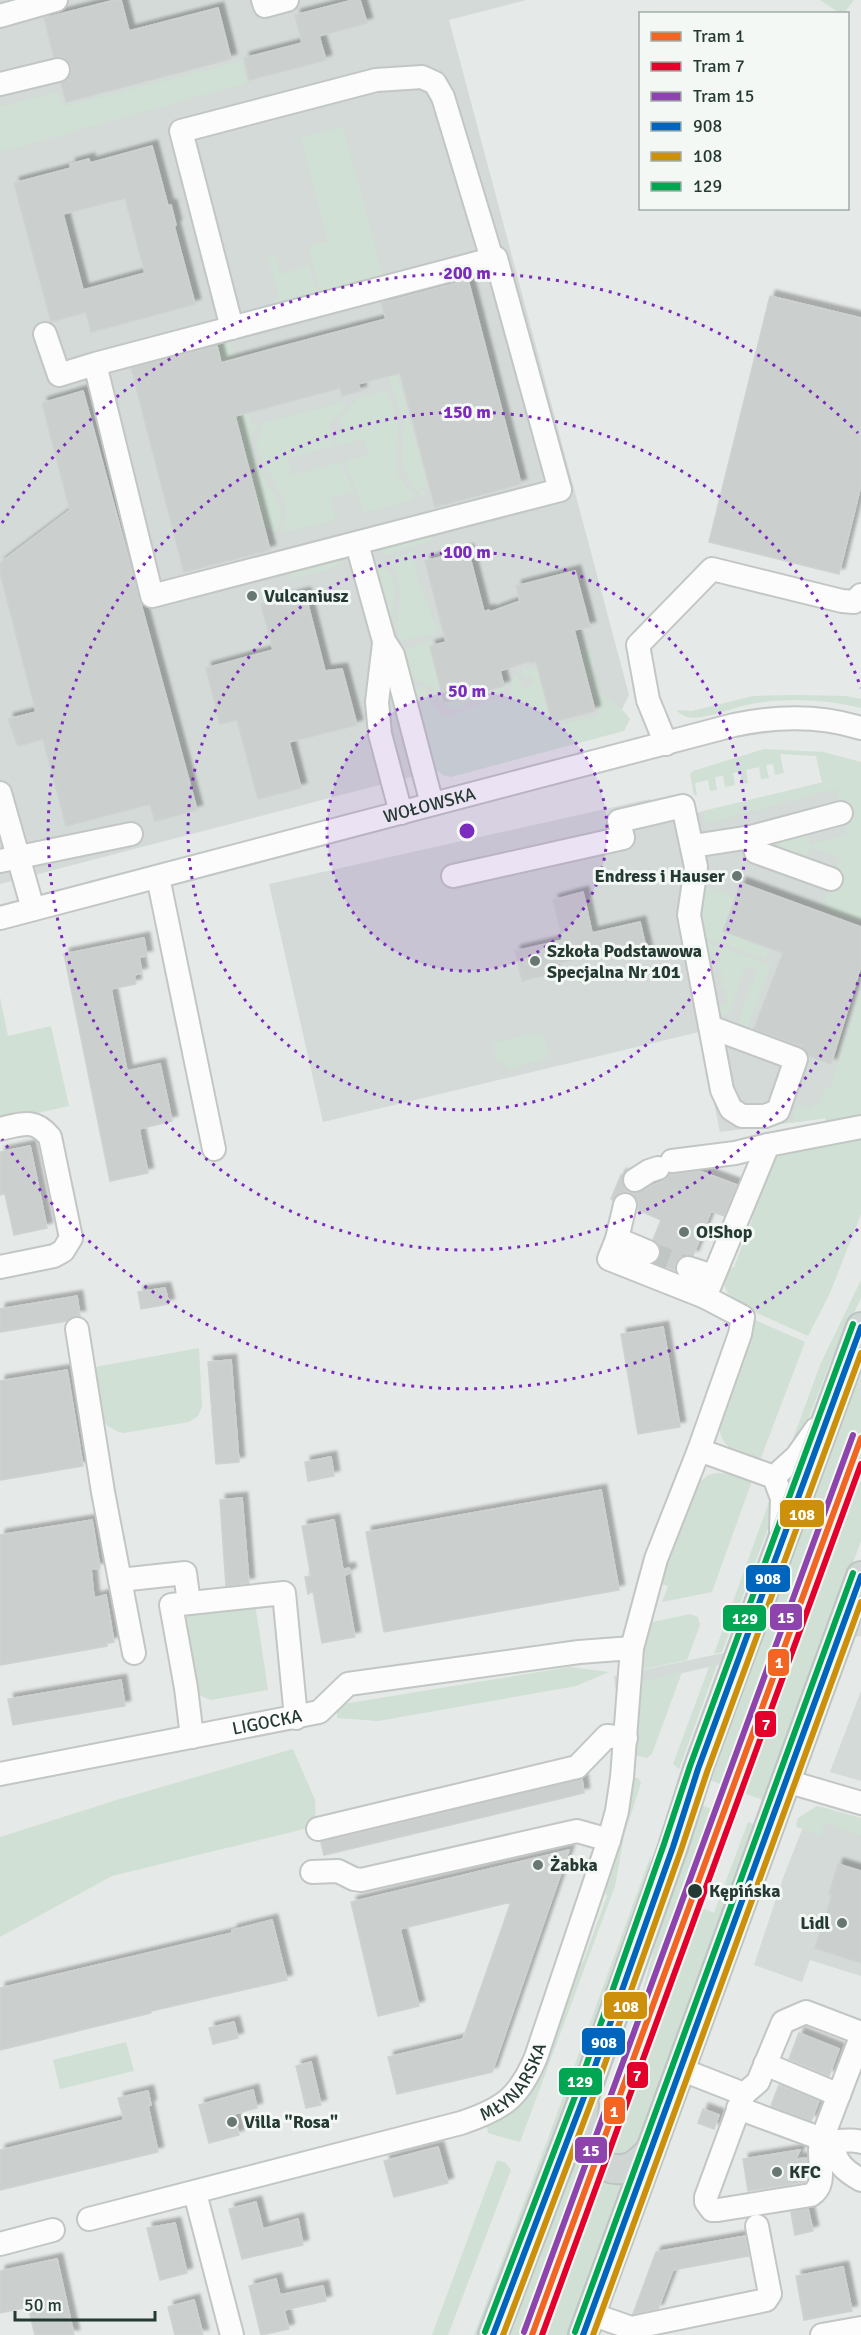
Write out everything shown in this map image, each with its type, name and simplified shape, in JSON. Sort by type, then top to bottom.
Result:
[{"type":"main road","points":[[493,2335],[584,2097],[654,1901],[698,1768],[861,1327]]},
{"type":"main road","points":[[587,2325],[861,1576]]},
{"type":"main road","points":[[584,2097],[583,2134],[589,2153],[596,2160],[616,2169],[628,2168],[638,2163],[650,2151]]},
{"type":"street","points":[[0,16],[56,0]]},
{"type":"street","points":[[263,0],[264,6],[287,0]]},
{"type":"street","points":[[0,84],[58,70]]},
{"type":"street","points":[[232,328],[181,131],[237,116],[376,80],[422,77],[435,83],[443,97],[492,259]]},
{"type":"street","points":[[45,334],[59,375],[95,364],[496,258],[560,490],[152,596],[95,364]]},
{"type":"street","points":[[357,544],[384,641],[393,655],[432,804]]},
{"type":"street","points":[[666,744],[648,700],[638,645],[712,569],[842,601],[855,602],[861,595]]},
{"type":"street","points":[[384,641],[377,702],[380,734],[401,813]]},
{"type":"street","name":"WOŁOWSKA","points":[[0,918],[734,725],[768,718],[821,720],[861,728]]},
{"type":"street","points":[[0,793],[9,858],[33,909]]},
{"type":"street","points":[[453,876],[623,838],[619,821],[683,806],[696,867],[689,915],[710,1027]]},
{"type":"street","points":[[693,846],[751,837],[841,813]]},
{"type":"street","points":[[9,858],[65,849],[131,834]]},
{"type":"street","points":[[751,837],[756,852],[831,879]]},
{"type":"street","points":[[158,876],[214,1149]]},
{"type":"street","points":[[0,1129],[27,1123],[41,1127],[50,1137],[71,1238],[63,1251],[54,1256],[0,1267]]},
{"type":"street","points":[[635,1180],[665,1164],[735,1153],[861,1127]]},
{"type":"street","points":[[709,1286],[768,1145]]},
{"type":"street","points":[[625,1205],[617,1239],[609,1259],[709,1286]]},
{"type":"street","points":[[617,1239],[648,1252]]},
{"type":"street","points":[[688,1268],[709,1286]]},
{"type":"street","name":"MŁYNARSKA","points":[[89,2219],[461,2123],[487,2114],[508,2102],[521,2086],[536,2057],[617,1811],[626,1737],[632,1648],[656,1559],[699,1450],[740,1334],[743,1317],[709,1286]]},
{"type":"street","points":[[77,1329],[103,1492],[134,1653]]},
{"type":"street","points":[[774,1477],[797,1456],[830,1411]]},
{"type":"street","points":[[699,1450],[774,1477],[782,1498],[780,1544]]},
{"type":"street","points":[[120,1580],[185,1573],[189,1603]]},
{"type":"street","points":[[192,1737],[171,1605],[284,1593],[297,1718]]},
{"type":"street","name":"LIGOCKA","points":[[0,1774],[297,1718],[319,1712],[348,1684],[579,1652],[632,1648]]},
{"type":"street","points":[[318,1829],[577,1767],[607,1736],[626,1737]]},
{"type":"street","points":[[786,1781],[861,1803]]},
{"type":"street","points":[[312,1872],[338,1871],[361,1880],[577,1831],[609,1840]]},
{"type":"street","points":[[806,2012],[861,2035],[839,2095],[827,2141],[818,2154],[821,2181],[816,2192],[812,2195],[712,2210],[706,2202],[706,2197],[741,2101],[758,2082],[765,2064],[783,2022],[806,2012]]},
{"type":"street","points":[[765,2064],[839,2095]]},
{"type":"street","points":[[680,2069],[741,2101],[827,2141],[854,2139],[861,2142]]},
{"type":"street","points":[[827,2141],[841,2166],[861,2180]]},
{"type":"street","points":[[195,2193],[232,2335]]},
{"type":"street","points":[[587,2325],[631,2328],[766,2300],[770,2294],[757,2226]]},
{"type":"street","points":[[0,2244],[53,2230]]},
{"type":"street","points":[[822,2335],[861,2328]]},
{"type":"shaded area","points":[[0,0],[526,0],[449,20],[629,695],[621,711],[437,770],[0,884]]},
{"type":"shaded area","points":[[861,773],[861,822],[829,910],[861,922],[861,1016],[826,1118],[720,1132],[699,1032],[323,1122],[269,884],[650,799],[655,823]]},
{"type":"shaded area","points":[[861,1624],[861,1636],[776,1652],[615,1688],[614,1676]]},
{"type":"shaded area","points":[[861,1691],[861,1781],[830,1772]]},
{"type":"shaded area","points":[[817,1806],[861,1818],[861,1976],[810,1960],[802,1982],[754,1965],[783,1878],[809,1812]]},
{"type":"green space","points":[[820,0],[854,0],[845,12],[838,12]]},
{"type":"green space","points":[[242,61],[247,83],[0,152],[0,107],[58,92],[63,107]]},
{"type":"green space","points":[[343,126],[383,278],[321,294],[308,247],[328,241],[301,138]]},
{"type":"green space","points":[[275,256],[280,274],[309,266],[317,295],[276,306],[274,300],[279,298],[268,258]]},
{"type":"green space","points":[[231,343],[252,425],[257,424],[250,442],[251,451],[280,508],[281,521],[273,534],[271,528],[277,526],[265,528],[218,346]]},
{"type":"green space","points":[[391,351],[428,486],[418,489],[423,489],[427,499],[411,486],[402,464],[403,421],[386,368]]},
{"type":"green space","points":[[387,391],[398,423],[396,471],[402,496],[398,474],[405,486],[416,497],[364,512],[345,461],[368,455],[365,438],[338,445],[334,434],[342,432],[344,427],[338,421],[358,398]]},
{"type":"green space","points":[[345,402],[347,406],[329,425],[334,446],[287,458],[292,475],[341,462],[354,492],[330,498],[336,520],[282,532],[285,521],[283,499],[256,446],[263,423]]},
{"type":"green space","points":[[431,533],[432,540],[425,544],[404,548],[390,554],[381,553],[380,550],[386,545]]},
{"type":"green space","points":[[415,552],[419,582],[437,631],[434,634],[402,641],[399,639],[397,628],[400,591],[395,573],[388,560]]},
{"type":"green space","points":[[328,560],[345,562],[318,572],[289,578],[288,571]]},
{"type":"green space","points":[[374,560],[383,567],[393,582],[391,627]]},
{"type":"green space","points":[[427,642],[438,642],[429,646],[444,702],[505,687],[504,691],[475,697],[460,707],[451,709],[441,702],[430,685],[410,678],[404,658],[405,649]]},
{"type":"green space","points":[[587,649],[593,654],[593,671],[599,691],[620,707],[630,719],[624,731],[451,777],[442,775],[433,767],[414,691],[418,687],[424,687],[434,708],[442,715],[451,717],[483,703],[508,698],[516,673],[524,688],[529,688],[534,681],[532,677],[524,677],[521,669],[530,670],[536,667],[552,727],[599,715],[581,650]]},
{"type":"green space","points":[[753,696],[846,696],[861,699],[861,708],[818,701],[789,700],[760,702],[697,718],[684,716],[676,710],[692,711]]},
{"type":"green space","points":[[764,749],[823,752],[861,762],[861,922],[829,910],[825,900],[840,857],[811,847],[805,860],[783,851],[777,841],[807,831],[811,844],[848,835],[836,789],[702,824],[705,819],[703,811],[822,783],[816,756],[780,754],[784,773],[775,775],[773,764],[766,765],[769,778],[761,779],[759,767],[746,770],[748,783],[742,784],[740,772],[733,773],[735,785],[725,787],[723,776],[715,777],[717,790],[710,791],[708,780],[695,783],[697,795],[694,795],[690,774],[693,771]]},
{"type":"green space","points":[[701,886],[736,897],[723,931],[768,947],[766,959],[699,935]]},
{"type":"green space","points":[[700,939],[771,965],[745,1034],[739,1018],[757,971],[745,966],[730,1012],[724,1015],[717,1013],[714,1002],[726,1006],[728,999],[724,997],[726,990],[721,988],[724,980],[719,978],[722,970],[717,969],[721,957],[702,951]]},
{"type":"green space","points":[[861,988],[861,1117],[824,1124],[826,1118],[791,1123],[797,1105],[812,1109],[814,1103],[819,1104],[825,1087],[830,1089]]},
{"type":"green space","points":[[0,997],[8,1036],[51,1026],[69,1106],[0,1121]]},
{"type":"green space","points":[[543,1032],[549,1058],[512,1069],[508,1068],[505,1061],[497,1063],[493,1043]]},
{"type":"green space","points":[[861,1136],[861,1214],[830,1293],[808,1336],[737,1304],[726,1290],[724,1272],[734,1267],[752,1220],[749,1211],[769,1163],[794,1148]]},
{"type":"green space","points":[[861,1280],[861,1298],[830,1363],[801,1438],[786,1458],[820,1365]]},
{"type":"green space","points":[[755,1320],[805,1342],[759,1463],[728,1446],[720,1433],[719,1424],[720,1413]]},
{"type":"green space","points":[[199,1348],[202,1406],[198,1416],[189,1422],[123,1433],[106,1424],[97,1408],[90,1368]]},
{"type":"green space","points":[[861,1374],[861,1541],[765,1801],[710,1780]]},
{"type":"green space","points":[[731,1474],[752,1481],[712,1592],[662,1602],[668,1586],[659,1583],[694,1487],[708,1475]]},
{"type":"green space","points":[[769,1502],[770,1523],[722,1652],[714,1654]]},
{"type":"green space","points":[[255,1603],[268,1690],[211,1700],[196,1694],[181,1615]]},
{"type":"green space","points":[[690,1614],[698,1617],[700,1625],[687,1660],[640,1670],[648,1623]]},
{"type":"green space","points":[[717,1665],[679,1769],[673,1764],[709,1667]]},
{"type":"green space","points":[[570,1667],[609,1672],[576,1686],[378,1721],[337,1718],[337,1705]]},
{"type":"green space","points":[[682,1672],[652,1754],[647,1758],[633,1755],[641,1682]]},
{"type":"green space","points":[[293,1749],[315,1800],[316,1826],[112,1876],[0,1937],[0,1837],[120,1799]]},
{"type":"green space","points":[[631,1776],[638,1778],[641,1783],[624,1836],[615,1886],[520,2142],[488,2133],[487,2126],[502,2119],[525,2100],[540,2075],[575,1968],[583,1962],[607,1896],[603,1888]]},
{"type":"green space","points":[[702,1805],[711,1809],[678,1898],[714,1913],[748,1822],[757,1825],[642,2136],[632,2152],[619,2158],[601,2148],[595,2125],[639,2004],[669,1894]]},
{"type":"green space","points":[[817,1806],[861,1818],[861,1835],[825,1823],[820,1836],[797,1827],[798,1818]]},
{"type":"green space","points":[[651,1855],[646,1889],[480,2335],[474,2335],[546,2144]]},
{"type":"green space","points":[[126,2042],[134,2071],[60,2089],[53,2060]]},
{"type":"green space","points":[[573,2154],[624,2183],[590,2277],[588,2277],[567,2335],[505,2335]]},
{"type":"green space","points":[[497,2160],[506,2163],[511,2170],[448,2335],[432,2335]]},
{"type":"building","points":[[121,0],[129,31],[218,8],[231,59],[66,102],[61,83],[71,74],[71,66],[62,57],[54,57],[44,18]]},
{"type":"building","points":[[360,0],[367,23],[319,36],[326,60],[249,80],[244,58],[302,43],[295,15]]},
{"type":"building","points":[[152,146],[168,206],[171,205],[176,225],[174,226],[195,304],[91,332],[86,312],[51,322],[14,183],[71,168],[70,164],[89,159],[90,163]],"holes":[[[125,198],[145,273],[83,290],[63,214]]]},
{"type":"building","points":[[468,280],[521,484],[435,507],[400,373],[358,384],[361,391],[342,396],[340,388],[235,416],[270,550],[184,572],[131,368],[217,346],[221,363],[386,319],[381,303]]},
{"type":"building","points":[[770,296],[861,318],[861,485],[839,574],[709,542]]},
{"type":"building","points":[[83,391],[197,810],[155,821],[150,804],[66,826],[43,739],[18,746],[8,719],[36,712],[0,573],[0,563],[70,510],[42,403]]},
{"type":"building","points":[[468,550],[484,612],[520,601],[516,586],[575,571],[590,627],[574,630],[595,711],[552,722],[536,661],[500,671],[504,686],[444,702],[430,646],[446,642],[425,561]]},
{"type":"building","points":[[305,593],[325,671],[342,669],[357,725],[289,742],[301,788],[258,799],[237,720],[220,724],[206,668],[273,650],[261,604]]},
{"type":"building","points":[[741,883],[861,927],[861,966],[831,1064],[809,1056],[801,1046],[754,1029],[783,953],[723,931]]},
{"type":"building","points":[[583,892],[592,933],[640,922],[647,952],[617,959],[614,950],[551,965],[553,973],[522,981],[515,951],[563,940],[553,900]]},
{"type":"building","points":[[144,938],[147,956],[139,957],[142,973],[134,975],[136,984],[111,989],[127,1071],[160,1064],[172,1121],[139,1129],[148,1173],[110,1181],[64,954]]},
{"type":"building","points":[[30,1146],[47,1228],[14,1235],[5,1194],[0,1195],[0,1152]]},
{"type":"building","points":[[699,1171],[737,1185],[724,1216],[711,1211],[693,1256],[686,1255],[679,1258],[675,1263],[675,1270],[656,1263],[661,1251],[659,1244],[653,1240],[661,1220],[638,1210],[638,1201],[629,1192],[636,1193],[663,1181],[670,1174]]},
{"type":"building","points":[[621,1175],[623,1175],[624,1188],[629,1192],[621,1192],[613,1200],[611,1199]]},
{"type":"building","points":[[165,1288],[169,1304],[141,1309],[138,1292]]},
{"type":"building","points":[[77,1296],[80,1316],[74,1316],[67,1321],[0,1332],[0,1309]]},
{"type":"building","points":[[663,1327],[680,1427],[638,1434],[621,1334]]},
{"type":"building","points":[[231,1360],[239,1462],[216,1464],[208,1362]]},
{"type":"building","points":[[67,1370],[83,1466],[0,1480],[0,1381]]},
{"type":"building","points":[[331,1457],[334,1476],[308,1481],[305,1462]]},
{"type":"building","points":[[601,1490],[619,1590],[384,1632],[366,1532]]},
{"type":"building","points":[[242,1498],[249,1583],[226,1586],[220,1500]]},
{"type":"building","points":[[92,1520],[100,1568],[91,1569],[94,1598],[106,1595],[114,1642],[107,1643],[107,1646],[0,1665],[0,1535]]},
{"type":"building","points":[[334,1520],[343,1570],[349,1568],[351,1572],[344,1576],[355,1637],[322,1643],[313,1591],[308,1594],[305,1577],[311,1576],[302,1526]]},
{"type":"building","points":[[121,1680],[125,1706],[13,1725],[8,1699]]},
{"type":"building","points":[[582,1779],[584,1793],[324,1855],[321,1842]]},
{"type":"building","points":[[569,1850],[492,2072],[397,2094],[388,2057],[463,2039],[511,1902],[400,1929],[419,2006],[378,2016],[351,1902]]},
{"type":"building","name":"Lidl","points":[[838,1864],[861,1871],[861,1963],[815,1948],[832,1895],[829,1894]]},
{"type":"building","points":[[272,1920],[287,1980],[151,2011],[151,2013],[0,2050],[0,1988],[232,1933],[232,1930]]},
{"type":"building","points":[[234,2022],[238,2038],[213,2044],[209,2028]]},
{"type":"building","points":[[799,2033],[839,2049],[829,2076],[789,2059]]},
{"type":"building","points":[[311,2062],[321,2105],[306,2108],[296,2066]]},
{"type":"building","points":[[779,2085],[819,2101],[811,2121],[771,2106]]},
{"type":"building","name":"Villa \"Rosa\"","points":[[253,2090],[257,2108],[234,2114],[239,2135],[209,2143],[199,2105]]},
{"type":"building","points":[[148,2091],[151,2105],[148,2106],[158,2152],[0,2190],[0,2150],[124,2120],[118,2098]]},
{"type":"building","points":[[703,2109],[719,2115],[714,2129],[698,2123]]},
{"type":"building","points":[[438,2147],[448,2183],[394,2197],[384,2161]]},
{"type":"building","points":[[800,2150],[796,2159],[807,2158],[805,2182],[748,2191],[743,2159]]},
{"type":"building","points":[[256,2202],[263,2229],[298,2219],[303,2245],[242,2259],[229,2209]]},
{"type":"building","points":[[808,2209],[813,2231],[795,2235],[791,2212]]},
{"type":"building","points":[[175,2223],[187,2273],[160,2280],[147,2228]]},
{"type":"building","points":[[745,2236],[749,2256],[673,2270],[658,2309],[633,2314],[656,2252]]},
{"type":"building","points":[[57,2259],[74,2335],[35,2335],[28,2307],[0,2313],[0,2271]]},
{"type":"building","points":[[843,2267],[852,2311],[804,2320],[796,2276]]},
{"type":"building","points":[[276,2279],[280,2295],[323,2286],[326,2301],[284,2310],[289,2329],[261,2335],[249,2286]]},
{"type":"building","points":[[194,2300],[203,2335],[175,2335],[168,2307]]},
{"type":"tunnel","points":[[648,1252],[688,1268]]},
{"type":"tram line","name":"15","points":[[524,2332],[853,1435]]},
{"type":"tram line","name":"1","points":[[532,2335],[861,1438]]},
{"type":"tram line","name":"7","points":[[542,2335],[861,1464]]},
{"type":"transit line","name":"129","points":[[485,2332],[576,2094],[690,1766],[853,1324]]},
{"type":"transit line","name":"908","points":[[493,2335],[584,2097],[673,1847],[698,1769],[861,1327]]},
{"type":"transit line","name":"108","points":[[503,2335],[592,2100],[707,1772],[861,1353]]},
{"type":"transit line","name":"129","points":[[575,2332],[853,1573]]},
{"type":"transit line","name":"908","points":[[583,2335],[861,1576]]},
{"type":"transit line","name":"108","points":[[593,2335],[861,1602]]},
{"type":"place","name":"Vulcaniusz","points":[[252,596]]},
{"type":"place","name":"Endress i Hauser","points":[[737,876]]},
{"type":"place","name":"Szkoła Podstawowa Specjalna Nr 101","points":[[535,961]]},
{"type":"place","name":"O!Shop","points":[[684,1232]]},
{"type":"place","name":"Żabka","points":[[538,1865]]},
{"type":"place","name":"Kępińska","points":[[695,1891]]},
{"type":"place","name":"Lidl","points":[[842,1923]]},
{"type":"place","name":"Villa \"Rosa\"","points":[[232,2122]]},
{"type":"place","name":"KFC","points":[[777,2172]]}]
